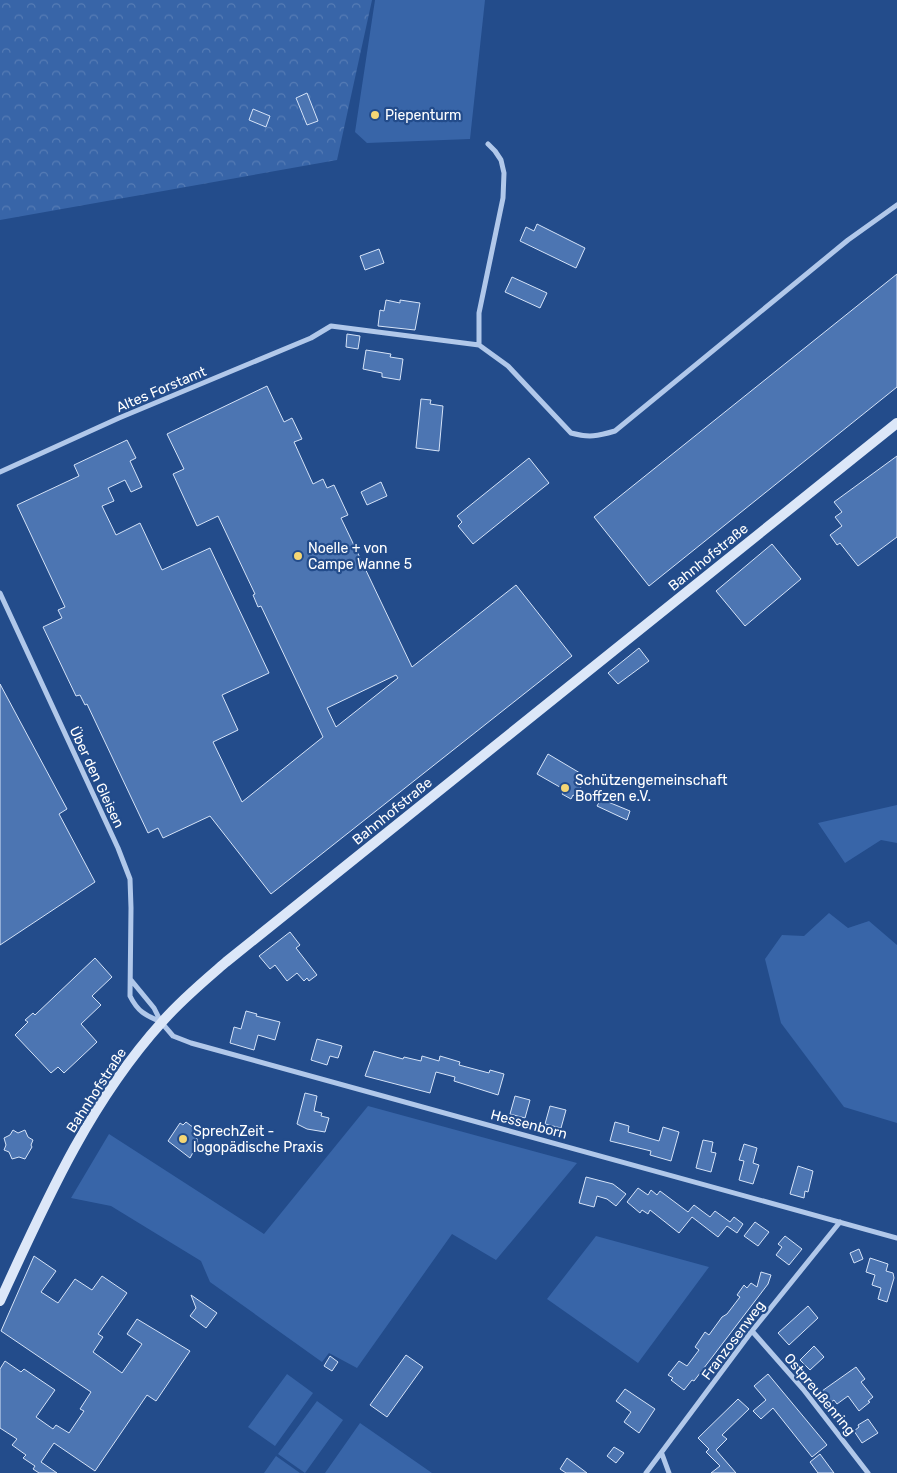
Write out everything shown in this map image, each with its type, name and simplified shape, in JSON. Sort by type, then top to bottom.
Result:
[{"type":"main road","name":"Bahnhofstraße","points":[[0,1302],[45,1204],[93,1115],[132,1058],[161,1022],[184,998],[226,962],[897,423]]},
{"type":"street","points":[[488,144],[501,160],[504,173],[503,198],[479,313],[479,345],[508,366],[571,433],[584,436],[596,436],[615,431],[848,240],[897,205]]},
{"type":"street","name":"Altes Forstamt","points":[[0,472],[129,414],[311,338],[331,326],[479,345]]},
{"type":"street","name":"Über den Gleisen","points":[[0,593],[118,848],[130,880],[130,996],[136,1006],[146,1016],[161,1022]]},
{"type":"street","points":[[131,980],[154,1008],[161,1022]]},
{"type":"street","name":"Hessenborn","points":[[161,1022],[173,1036],[191,1043],[897,1238]]},
{"type":"street","name":"Franzosenweg","points":[[646,1473],[752,1331],[840,1222]]},
{"type":"street","name":"Ostpreußenring","points":[[752,1331],[802,1389],[868,1473]]},
{"type":"street","points":[[662,1454],[669,1473]]},
{"type":"green space","points":[[0,0],[372,0],[337,160],[0,220]]},
{"type":"green space","points":[[375,0],[485,0],[470,139],[367,143],[355,132]]},
{"type":"green space","points":[[897,805],[897,843],[881,840],[845,863],[818,823]]},
{"type":"green space","points":[[829,913],[848,928],[869,921],[897,945],[897,1123],[844,1107],[781,1023],[765,959],[782,935],[804,936]]},
{"type":"green space","points":[[368,1106],[577,1163],[496,1260],[452,1234],[357,1368],[329,1353],[322,1362],[210,1282],[201,1261],[111,1206],[71,1198],[109,1134],[264,1234]]},
{"type":"green space","points":[[596,1236],[709,1267],[638,1363],[547,1299]]},
{"type":"green space","points":[[287,1374],[313,1393],[275,1446],[248,1427]]},
{"type":"green space","points":[[317,1401],[343,1420],[305,1473],[278,1454]]},
{"type":"green space","points":[[360,1423],[432,1473],[325,1473]]},
{"type":"green space","points":[[276,1456],[300,1473],[264,1473]]},
{"type":"building","points":[[307,93],[318,121],[307,125],[296,98]]},
{"type":"building","points":[[253,109],[270,116],[266,127],[249,120]]},
{"type":"building","points":[[537,224],[585,248],[576,268],[520,241],[526,227],[534,231]]},
{"type":"building","points":[[379,249],[384,263],[365,270],[360,256]]},
{"type":"building","points":[[897,274],[897,387],[649,586],[594,517]]},
{"type":"building","points":[[512,277],[547,293],[540,308],[505,292]]},
{"type":"building","points":[[386,300],[400,303],[400,300],[420,303],[415,330],[378,326],[380,310],[384,311]]},
{"type":"building","points":[[347,334],[360,336],[358,349],[346,347]]},
{"type":"building","points":[[366,350],[391,354],[390,357],[403,359],[400,380],[382,377],[382,373],[363,369]]},
{"type":"building","points":[[267,386],[284,422],[292,418],[302,439],[294,442],[313,484],[323,479],[327,488],[334,485],[348,515],[341,518],[412,667],[516,585],[572,656],[271,894],[210,816],[163,838],[158,828],[148,833],[87,704],[85,705],[80,695],[76,696],[43,627],[62,618],[58,610],[65,607],[17,505],[79,476],[74,465],[127,440],[136,458],[130,461],[142,487],[131,492],[125,480],[108,488],[114,501],[102,506],[116,535],[140,523],[162,570],[210,548],[269,673],[222,695],[238,730],[213,742],[242,802],[323,737],[261,606],[258,607],[253,595],[255,594],[218,516],[197,526],[173,474],[184,469],[167,434]],"holes":[[[396,675],[398,678],[336,727],[327,708]]]},
{"type":"building","points":[[421,399],[431,400],[430,404],[443,406],[439,451],[416,448]]},
{"type":"building","points":[[897,456],[897,537],[858,566],[840,543],[837,545],[830,535],[842,526],[835,517],[842,512],[834,502]]},
{"type":"building","points":[[529,458],[549,483],[473,544],[458,526],[462,522],[457,516]]},
{"type":"building","points":[[381,482],[387,496],[367,505],[361,492]]},
{"type":"building","points":[[772,544],[801,579],[745,626],[716,591]]},
{"type":"building","points":[[639,648],[649,661],[618,684],[608,673]]},
{"type":"building","points":[[0,684],[67,809],[59,814],[95,882],[0,945]]},
{"type":"building","points":[[548,754],[585,776],[577,797],[573,795],[571,799],[562,794],[565,790],[537,774]]},
{"type":"building","points":[[601,799],[630,811],[627,820],[597,806]]},
{"type":"building","points":[[290,932],[300,945],[296,948],[317,975],[309,981],[307,978],[304,981],[297,973],[287,981],[275,965],[270,969],[259,956]]},
{"type":"building","points":[[95,958],[112,977],[92,996],[101,1005],[81,1024],[97,1042],[64,1073],[58,1067],[51,1073],[15,1035],[28,1022],[25,1020],[33,1013],[35,1015]]},
{"type":"building","points":[[246,1011],[257,1014],[256,1016],[280,1022],[275,1040],[258,1035],[254,1050],[230,1043],[234,1027],[241,1029]]},
{"type":"building","points":[[317,1039],[342,1046],[338,1058],[330,1056],[327,1065],[311,1060]]},
{"type":"building","points":[[374,1051],[403,1059],[404,1057],[421,1061],[422,1056],[439,1061],[440,1056],[460,1062],[459,1065],[489,1073],[490,1070],[504,1074],[498,1095],[454,1081],[455,1077],[436,1072],[430,1093],[365,1076]]},
{"type":"building","points":[[305,1093],[317,1096],[314,1111],[322,1113],[321,1116],[329,1118],[325,1132],[307,1129],[297,1124]]},
{"type":"building","points":[[515,1096],[530,1100],[525,1118],[510,1114]]},
{"type":"building","points":[[550,1106],[566,1110],[561,1128],[545,1124]]},
{"type":"building","name":"SprechZeit - logopädische Praxis","points":[[186,1122],[194,1128],[198,1143],[190,1158],[168,1141],[180,1123],[183,1125]]},
{"type":"building","points":[[615,1122],[629,1126],[628,1132],[659,1141],[663,1127],[679,1132],[671,1161],[650,1155],[651,1151],[610,1141]]},
{"type":"building","points":[[13,1130],[18,1133],[25,1130],[28,1137],[33,1140],[32,1147],[25,1159],[19,1157],[12,1159],[9,1152],[4,1150],[6,1145],[4,1138],[10,1135]]},
{"type":"building","points":[[703,1140],[713,1142],[711,1152],[716,1153],[711,1172],[696,1168]]},
{"type":"building","points":[[744,1144],[757,1148],[753,1163],[759,1165],[753,1184],[739,1180],[744,1161],[739,1160]]},
{"type":"building","points":[[798,1166],[813,1171],[808,1192],[805,1191],[804,1198],[790,1194]]},
{"type":"building","points":[[586,1177],[613,1184],[626,1194],[616,1206],[607,1199],[597,1196],[594,1207],[579,1203]]},
{"type":"building","points":[[638,1188],[648,1195],[651,1190],[657,1195],[660,1191],[688,1212],[694,1205],[710,1217],[715,1211],[730,1222],[734,1217],[743,1224],[737,1233],[727,1226],[718,1237],[692,1217],[679,1233],[650,1210],[648,1214],[642,1210],[640,1213],[627,1202]]},
{"type":"building","points":[[755,1222],[769,1232],[758,1246],[744,1236]]},
{"type":"building","points":[[785,1236],[802,1249],[789,1265],[776,1255],[782,1247],[778,1244]]},
{"type":"building","points":[[859,1249],[863,1259],[854,1263],[850,1253]]},
{"type":"building","points":[[34,1256],[56,1271],[41,1292],[58,1303],[75,1279],[92,1290],[102,1276],[127,1293],[98,1334],[103,1337],[93,1352],[122,1373],[142,1344],[127,1334],[137,1319],[190,1351],[156,1401],[147,1395],[95,1471],[54,1443],[41,1462],[57,1473],[39,1473],[33,1469],[35,1466],[23,1458],[26,1455],[12,1445],[17,1439],[0,1428],[0,1369],[5,1361],[21,1372],[24,1369],[55,1390],[36,1417],[53,1429],[56,1425],[69,1433],[84,1411],[80,1409],[91,1392],[1,1331]]},
{"type":"building","points":[[870,1258],[888,1264],[886,1271],[893,1273],[894,1278],[887,1302],[878,1299],[881,1288],[872,1285],[875,1275],[866,1272]]},
{"type":"building","points":[[761,1272],[771,1275],[768,1284],[694,1381],[692,1380],[684,1390],[671,1380],[673,1378],[668,1375],[679,1361],[687,1366],[699,1350],[695,1347],[705,1332],[709,1335],[722,1317],[727,1314],[740,1297],[737,1295],[744,1285],[747,1288],[751,1283],[757,1287]]},
{"type":"building","points":[[191,1295],[217,1313],[206,1328],[190,1316],[196,1308]]},
{"type":"building","points":[[808,1306],[818,1318],[789,1345],[778,1333]]},
{"type":"building","points":[[814,1346],[824,1357],[810,1370],[800,1360]]},
{"type":"building","points":[[406,1355],[423,1367],[387,1417],[370,1405]]},
{"type":"building","points":[[330,1356],[338,1362],[332,1371],[324,1366]]},
{"type":"building","points":[[856,1367],[865,1379],[861,1382],[873,1397],[859,1411],[848,1396],[837,1404],[834,1400],[831,1402],[822,1391]]},
{"type":"building","points":[[768,1374],[827,1445],[812,1457],[773,1408],[761,1419],[753,1411],[766,1400],[754,1386]]},
{"type":"building","points":[[625,1389],[655,1409],[639,1433],[624,1422],[631,1412],[616,1401]]},
{"type":"building","points":[[738,1399],[749,1409],[722,1435],[727,1439],[716,1450],[736,1473],[711,1473],[720,1466],[706,1452],[709,1449],[698,1438]]},
{"type":"building","points":[[868,1419],[878,1433],[862,1443],[854,1431],[859,1427],[858,1425]]},
{"type":"building","points":[[614,1447],[624,1453],[616,1463],[607,1456]]},
{"type":"building","points":[[820,1454],[834,1473],[818,1473],[810,1462]]},
{"type":"building","points":[[567,1458],[587,1473],[566,1473],[560,1469]]},
{"type":"place","name":"Piepenturm","points":[[375,115]]},
{"type":"place","name":"Noelle + von Campe Wanne 5","points":[[298,556]]},
{"type":"place","name":"Schützengemeinschaft Boffzen e.V.","points":[[565,788]]},
{"type":"place","name":"SprechZeit - logopädische Praxis","points":[[183,1139]]}]
